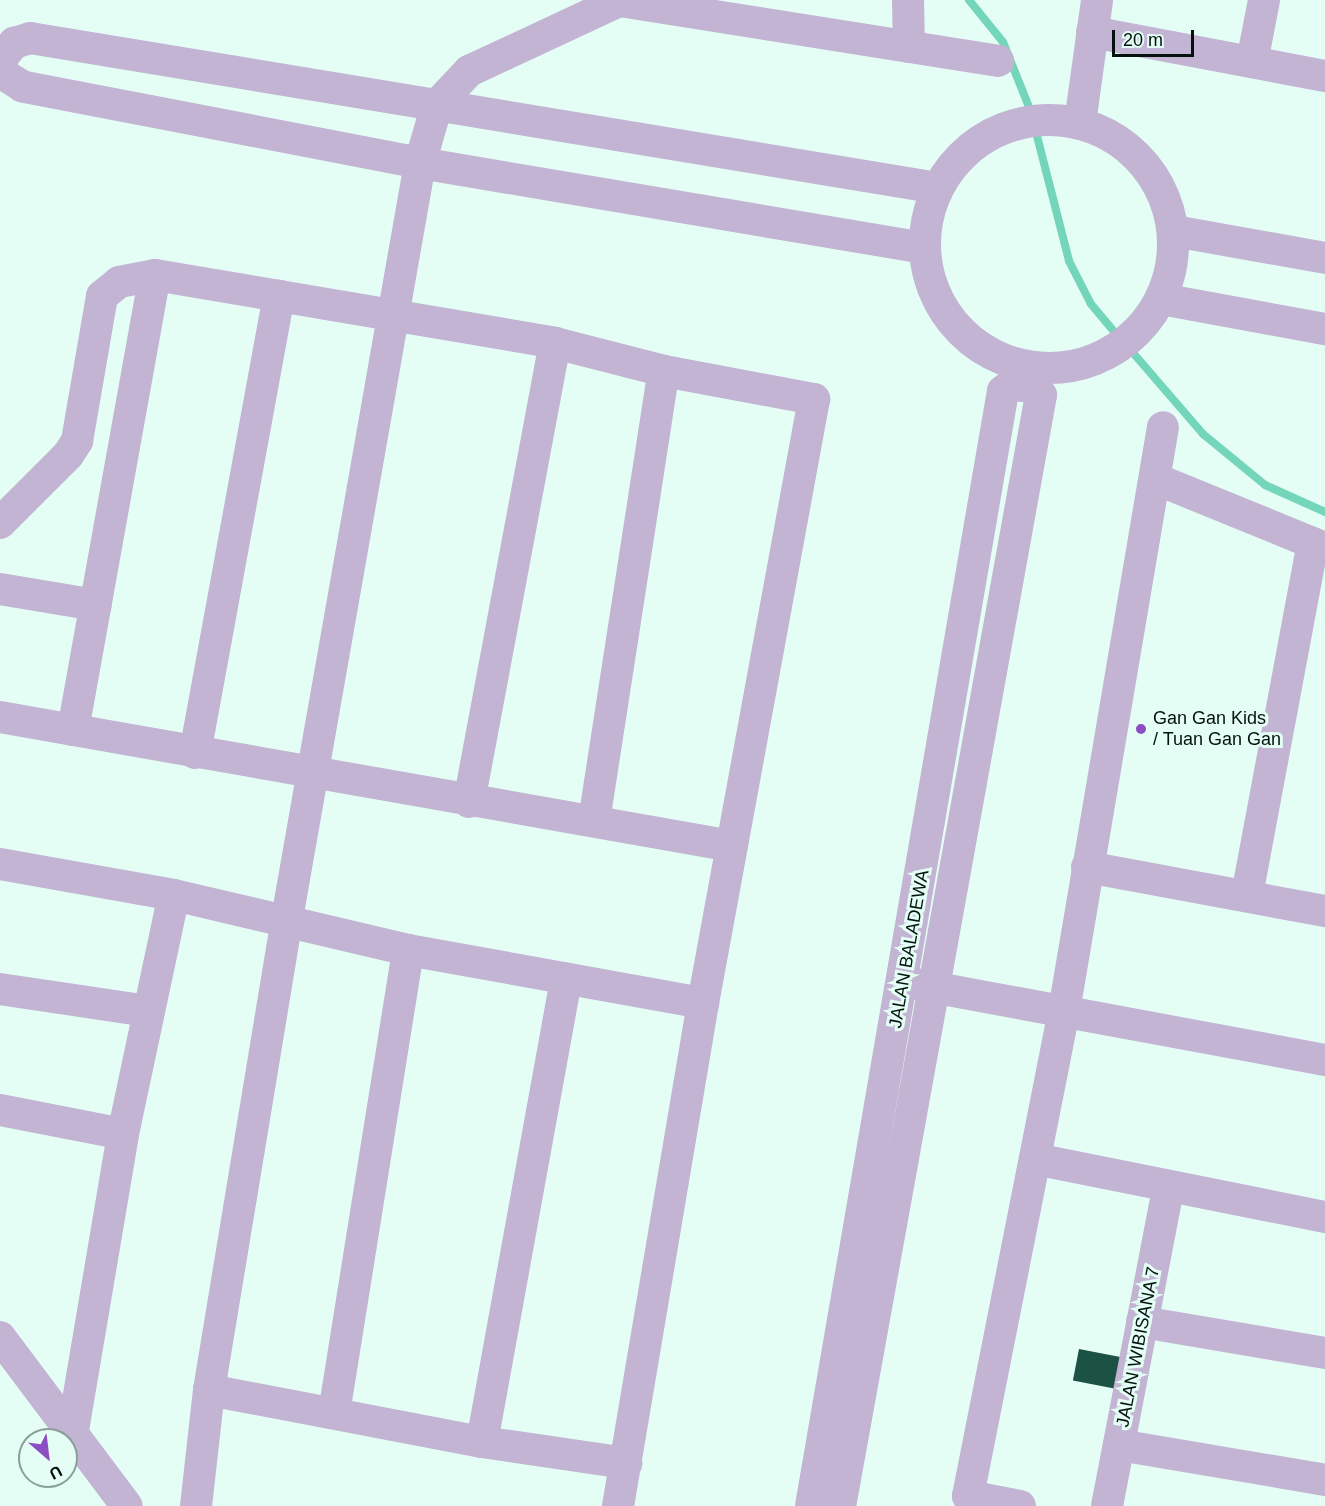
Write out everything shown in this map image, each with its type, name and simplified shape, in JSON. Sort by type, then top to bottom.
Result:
[{"type":"street","points":[[196,1506],[209,1390],[286,924],[315,772],[420,163],[437,105],[469,71],[621,0],[792,14],[909,46],[998,61]]},
{"type":"street","points":[[908,0],[909,46]]},
{"type":"street","points":[[1080,123],[1097,0]]},
{"type":"street","points":[[1252,62],[1264,0]]},
{"type":"street","points":[[1092,32],[1325,76]]},
{"type":"street","points":[[924,248],[420,163],[22,86],[3,74],[1,59],[14,43],[30,38],[938,188]]},
{"type":"street","points":[[1039,120],[1080,123],[1115,138],[1144,162],[1164,195],[1174,231],[1172,266],[1161,299],[1132,336],[1113,351],[1080,365],[1045,369],[1008,363],[975,345],[948,319],[931,285],[924,248],[927,217],[938,188],[963,154],[998,130],[1039,120]]},
{"type":"street","points":[[1174,231],[1325,258]]},
{"type":"street","points":[[73,730],[155,275]]},
{"type":"street","points":[[0,523],[69,455],[77,441],[102,296],[119,282],[155,275],[555,343],[664,371],[814,399],[703,1003],[618,1506]]},
{"type":"street","points":[[195,753],[279,296]]},
{"type":"street","points":[[1161,299],[1325,329]]},
{"type":"street","points":[[469,802],[555,343]]},
{"type":"street","points":[[594,821],[664,371]]},
{"type":"street","name":"JALAN BALADEWA","points":[[811,1506],[917,984],[1041,394],[1034,388],[1023,386],[1011,385],[1003,391],[917,984],[840,1506]]},
{"type":"street","points":[[1020,1506],[968,1496],[1064,1011],[1163,427]]},
{"type":"street","points":[[1156,478],[1319,545],[1247,895]]},
{"type":"street","points":[[0,589],[96,605]]},
{"type":"street","points":[[0,717],[195,753],[315,772],[469,802],[594,821],[732,846]]},
{"type":"street","points":[[0,864],[174,895],[286,924],[315,926],[408,950],[703,1003]]},
{"type":"street","points":[[1087,867],[1325,911]]},
{"type":"street","points":[[73,1428],[123,1134],[174,895]]},
{"type":"street","points":[[334,1413],[408,950]]},
{"type":"street","points":[[482,1442],[566,979]]},
{"type":"street","points":[[917,984],[1325,1060]]},
{"type":"street","points":[[0,988],[148,1011]]},
{"type":"street","points":[[0,1110],[123,1134]]},
{"type":"street","points":[[1035,1160],[1168,1189],[1325,1217]]},
{"type":"street","name":"JALAN WIBISANA 7","points":[[1107,1506],[1168,1189]]},
{"type":"street","points":[[1142,1322],[1325,1353]]},
{"type":"street","points":[[0,1336],[66,1428]]},
{"type":"street","points":[[209,1390],[482,1442],[626,1463]]},
{"type":"street","points":[[78,1444],[127,1506]]},
{"type":"street","points":[[1119,1445],[1325,1480]]},
{"type":"building","points":[[1079,1349],[1124,1358],[1118,1389],[1073,1380]]},
{"type":"waterway","points":[[969,0],[1003,42],[1029,107]]},
{"type":"waterway","points":[[1037,136],[1069,261],[1091,304],[1114,331]]},
{"type":"waterway","points":[[1134,354],[1203,434],[1265,485],[1325,512]]},
{"type":"place","name":"Gan Gan Kids / Tuan Gan Gan","points":[[1141,729]]}]
